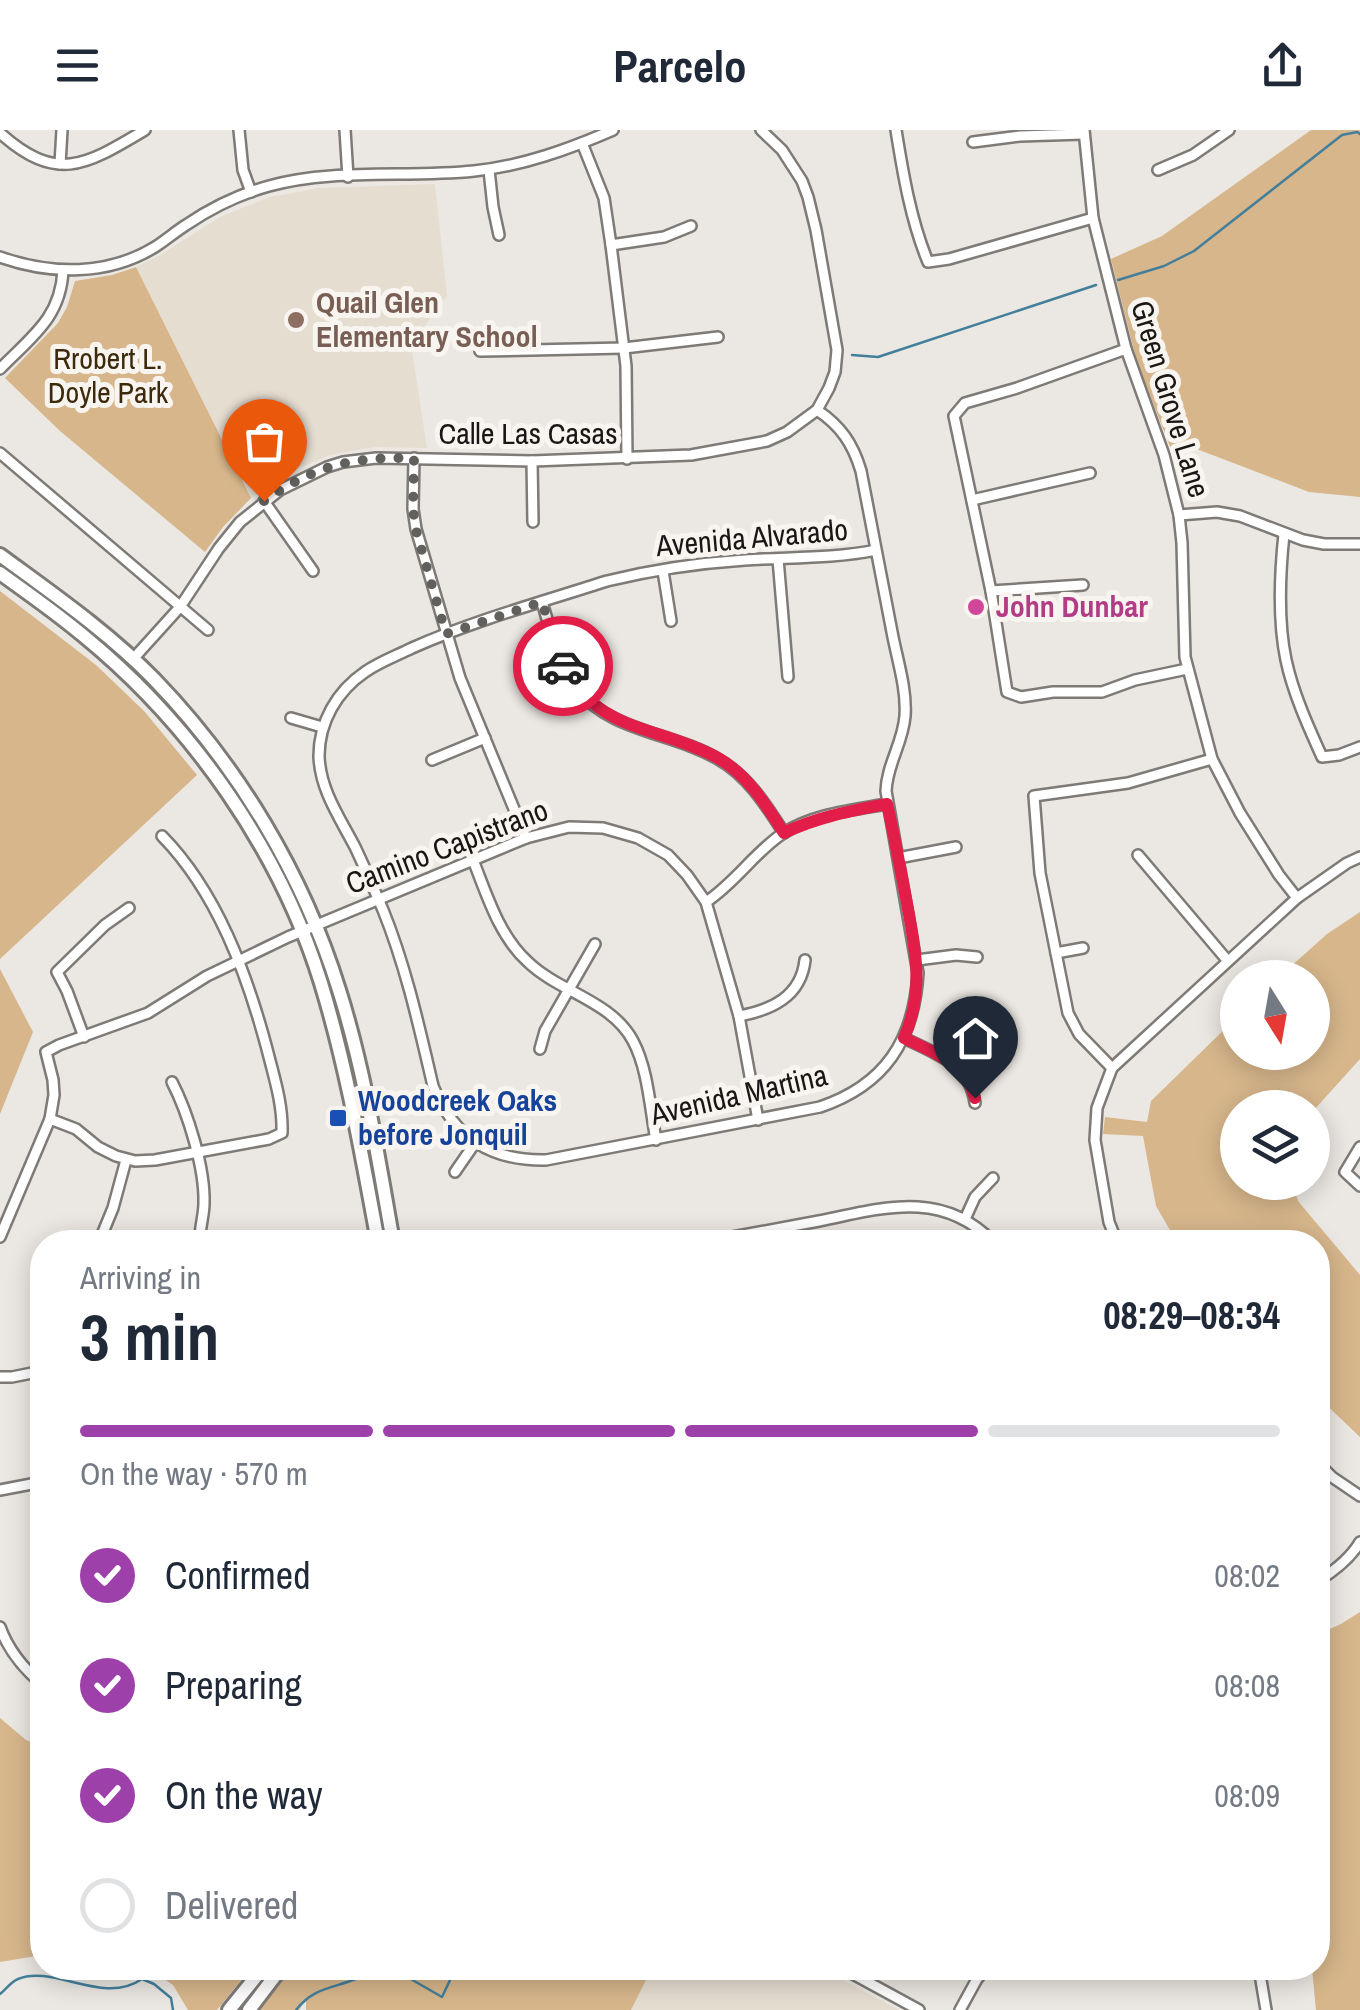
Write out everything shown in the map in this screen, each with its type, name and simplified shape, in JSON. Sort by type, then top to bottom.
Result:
[{"type":"main road","points":[[0,555],[82,616],[172,699],[222,760],[290,868],[340,992],[362,1078],[392,1230]]},
{"type":"main road","points":[[0,573],[86,637],[122,670],[212,770],[255,835],[320,980],[340,1051],[376,1230]]},
{"type":"main road","points":[[122,670],[133,659]]},
{"type":"main road","points":[[229,2010],[254,1980]]},
{"type":"main road","points":[[249,2010],[272,1980]]},
{"type":"street","points":[[60,164],[62,130]]},
{"type":"street","points":[[0,132],[26,154],[60,164],[86,162],[145,130]]},
{"type":"street","points":[[238,130],[243,170],[251,192]]},
{"type":"street","points":[[346,130],[348,177]]},
{"type":"street","points":[[0,257],[62,270],[96,268],[137,256],[202,215],[281,183],[309,178],[489,170],[544,157],[613,130]]},
{"type":"street","points":[[761,130],[782,150],[802,181],[823,266],[837,350],[829,388],[817,410]]},
{"type":"street","points":[[896,130],[910,202],[928,262],[1093,218]]},
{"type":"street","points":[[1204,130],[1212,142]]},
{"type":"street","points":[[1158,170],[1178,163],[1229,130]]},
{"type":"street","points":[[973,142],[1084,132]]},
{"type":"street","name":"Green Grove Lane","points":[[1084,132],[1093,218],[1126,349],[1167,466],[1179,515],[1187,669],[1212,759],[1278,876],[1297,898]]},
{"type":"street","points":[[582,144],[604,198],[611,245],[624,348],[628,459]]},
{"type":"street","points":[[489,170],[499,235]]},
{"type":"street","points":[[611,245],[664,238],[691,226]]},
{"type":"street","points":[[0,369],[54,310],[61,291],[62,270]]},
{"type":"street","points":[[480,351],[624,348],[718,337]]},
{"type":"street","points":[[1126,349],[965,403],[954,416],[1008,692],[1021,698],[1053,692],[1102,692],[1187,669]]},
{"type":"street","name":"Calle Las Casas","points":[[133,659],[180,607],[228,536],[264,501],[294,482],[343,462],[376,458],[532,461],[692,455],[756,444],[786,432],[817,410]]},
{"type":"street","name":"Avenida Martina","points":[[378,899],[408,982],[439,1101],[453,1122],[475,1143],[503,1156],[546,1160],[820,1107],[851,1094],[879,1072],[899,1049],[915,1004],[917,960],[887,804],[887,779],[903,730],[905,707],[861,471],[853,447],[840,428],[817,410]]},
{"type":"street","points":[[0,454],[208,630]]},
{"type":"street","points":[[414,458],[416,530],[446,634],[460,678],[526,838]]},
{"type":"street","points":[[532,461],[533,522]]},
{"type":"street","points":[[972,500],[1090,473]]},
{"type":"street","points":[[264,501],[313,571]]},
{"type":"street","points":[[1179,515],[1229,514],[1324,544],[1360,544]]},
{"type":"street","points":[[1284,534],[1283,646],[1297,696],[1322,757],[1360,747]]},
{"type":"street","name":"Avenida Alvarado","points":[[322,728],[334,703],[355,679],[379,664],[446,634],[542,602],[621,578],[713,562],[842,556],[876,550]]},
{"type":"street","points":[[778,559],[788,677]]},
{"type":"street","points":[[663,571],[671,621]]},
{"type":"street","points":[[991,591],[1083,585]]},
{"type":"street","points":[[542,602],[563,668],[587,700],[616,719],[719,759],[753,788],[784,833]]},
{"type":"street","points":[[292,718],[322,728],[319,753],[326,790],[378,899]]},
{"type":"street","points":[[432,760],[484,738]]},
{"type":"street","points":[[1112,1068],[1079,1034],[1068,1013],[1040,873],[1034,796],[1128,784],[1212,759]]},
{"type":"street","points":[[706,902],[784,833],[831,814],[887,804]]},
{"type":"street","name":"Camino Capistrano","points":[[50,1119],[54,1095],[46,1052],[148,1013],[238,960],[378,899],[548,830],[586,826],[622,832],[668,856],[706,902],[739,1016],[758,1120]]},
{"type":"street","points":[[0,1237],[50,1119],[76,1129],[126,1160],[155,1160],[282,1133],[268,1055],[238,960],[199,883],[184,859],[162,836]]},
{"type":"street","points":[[898,858],[956,847]]},
{"type":"street","points":[[1138,855],[1227,960],[1297,898],[1360,857]]},
{"type":"street","points":[[473,860],[511,944],[527,962],[567,991],[610,1014],[632,1040],[644,1074],[656,1140]]},
{"type":"street","points":[[84,1037],[58,972],[104,925],[129,908]]},
{"type":"street","points":[[540,1049],[545,1031],[595,944]]},
{"type":"street","points":[[1056,953],[1083,948]]},
{"type":"street","points":[[917,960],[956,955],[977,957]]},
{"type":"street","points":[[739,1016],[776,1006],[790,995],[800,981],[805,960]]},
{"type":"street","points":[[1112,1230],[1095,1140],[1097,1108],[1112,1068],[1220,967]]},
{"type":"street","points":[[904,1038],[959,1068],[971,1083],[976,1103]]},
{"type":"street","points":[[172,1082],[188,1115],[203,1186],[201,1230]]},
{"type":"street","points":[[455,1172],[475,1143]]},
{"type":"street","points":[[1360,1147],[1345,1172],[1360,1186]]},
{"type":"street","points":[[104,1230],[126,1160]]},
{"type":"street","points":[[964,1219],[975,1197],[993,1178]]},
{"type":"street","points":[[773,1230],[900,1206],[932,1208],[964,1219],[978,1230]]},
{"type":"street","points":[[0,1377],[30,1374]]},
{"type":"street","points":[[1330,1472],[1360,1496]]},
{"type":"street","points":[[0,1490],[30,1484]]},
{"type":"street","points":[[1330,1572],[1360,1542]]},
{"type":"street","points":[[0,1626],[30,1671]]},
{"type":"street","points":[[864,1980],[919,2010]]},
{"type":"street","points":[[960,2010],[976,1980]]},
{"type":"street","points":[[1261,1980],[1266,2010]]},
{"type":"shaded area","name":"Quail Glen Elementary School","points":[[435,184],[447,296],[411,344],[427,448],[374,447],[330,455],[289,472],[251,498],[136,267],[220,217],[270,197],[319,188]]},
{"type":"shaded area","points":[[646,1980],[843,1980],[899,2010],[631,2010]]},
{"type":"green space","points":[[1311,130],[1360,130],[1360,497],[1309,492],[1194,448],[1173,454],[1137,363],[1111,259],[1162,236]]},
{"type":"green space","name":"Rrobert L. Doyle Park","points":[[136,267],[251,498],[205,552],[60,431],[5,378],[58,323],[75,281]]},
{"type":"green space","points":[[0,591],[96,665],[144,711],[197,775],[0,959]]},
{"type":"green space","points":[[1360,912],[1360,1059],[1330,1092],[1220,1090],[1220,1200],[1298,1200],[1322,1230],[1170,1230],[1156,1206],[1143,1136],[1103,1134],[1105,1117],[1147,1122],[1151,1101],[1220,1034],[1220,1070],[1330,1070],[1330,960],[1298,960]]},
{"type":"green space","points":[[0,969],[33,1032],[0,1114]]},
{"type":"green space","points":[[1330,1239],[1360,1275],[1360,1437],[1330,1408]]},
{"type":"green space","points":[[1360,1612],[1360,2010],[1316,2010],[1313,1980],[1330,1980],[1330,1629]]},
{"type":"green space","points":[[0,1718],[30,1742],[30,1957],[0,1962]]},
{"type":"green space","points":[[166,1980],[241,1980],[217,2010],[188,2010]]},
{"type":"green space","points":[[279,1980],[646,1980],[631,2010],[306,2010],[306,1999],[299,2010],[256,2010]]},
{"type":"waterway","points":[[1118,280],[1164,266],[1194,251],[1342,135],[1360,134]]},
{"type":"waterway","points":[[852,355],[878,357],[1096,285]]},
{"type":"waterway","points":[[0,1994],[16,1980],[30,1976]]},
{"type":"waterway","points":[[64,1980],[111,1988],[140,1980]]},
{"type":"waterway","points":[[144,1980],[171,1998],[173,2010]]},
{"type":"waterway","points":[[296,2010],[317,1993],[353,1980]]},
{"type":"waterway","points":[[412,1980],[442,1997],[450,1980]]},
{"type":"way so far","points":[[264,501],[294,482],[343,462],[414,458],[416,530],[446,634],[542,602],[563,666]]},
{"type":"place","name":"Quail Glen Elementary School","points":[[296,320]]},
{"type":"place","name":"John Dunbar","points":[[976,607]]},
{"type":"place","name":"Woodcreek Oaks before Jonquil","points":[[338,1118]]},
{"type":"route","points":[[563,666],[574,686],[600,711],[696,748],[739,773],[784,833],[831,814],[887,804],[918,973],[912,1016],[904,1038],[959,1068],[971,1083],[975,1098]]}]
